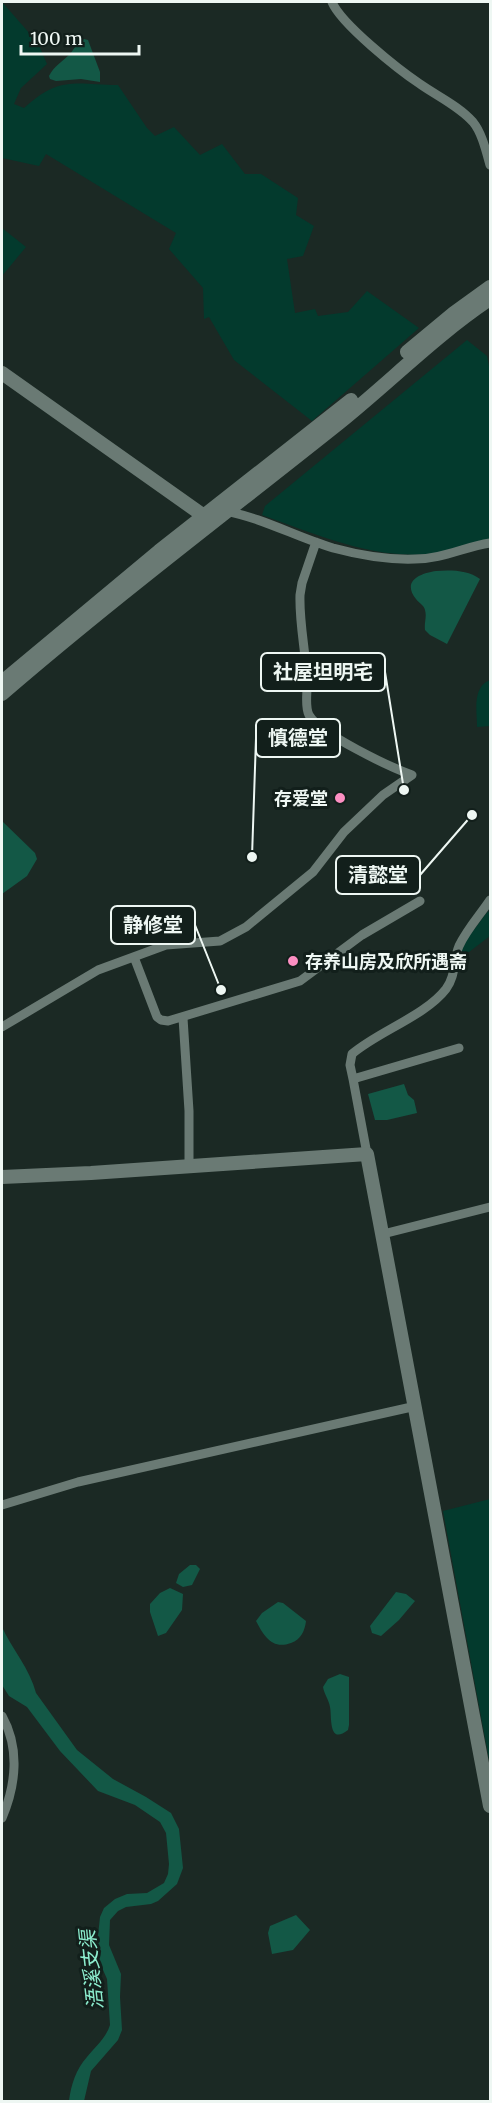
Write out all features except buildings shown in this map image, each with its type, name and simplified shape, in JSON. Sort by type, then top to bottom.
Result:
[{"type":"main road","points":[[2,682],[204,516],[335,414],[434,329],[490,287]]},
{"type":"main road","points":[[2,694],[165,558],[341,421],[440,336],[490,299]]},
{"type":"main road","points":[[2,373],[204,516]]},
{"type":"main road","points":[[2,1176],[189,1167],[367,1154],[490,1806]]},
{"type":"street","points":[[332,2],[340,15],[367,42],[418,83],[471,120],[477,129],[490,165]]},
{"type":"street","points":[[225,511],[264,521],[316,542],[366,555],[414,559],[446,556],[490,543]]},
{"type":"street","points":[[2,1027],[98,970],[166,945],[220,941],[246,927],[313,872],[344,831],[383,795],[412,775],[395,769],[328,732],[311,718],[307,711],[307,674],[300,595],[316,542]]},
{"type":"street","points":[[367,1154],[350,1065],[352,1054],[365,1043],[426,1007],[447,988],[452,978],[460,944],[490,900]]},
{"type":"street","points":[[134,957],[157,1017],[168,1021],[300,981],[362,935],[420,901]]},
{"type":"street","points":[[183,1018],[189,1111],[189,1167]]},
{"type":"street","points":[[353,1079],[459,1048]]},
{"type":"street","points":[[383,1234],[490,1207]]},
{"type":"street","points":[[2,1505],[78,1482],[416,1406]]},
{"type":"street","points":[[2,1716],[13,1743],[14,1763],[10,1791],[2,1818]]},
{"type":"shaded area","points":[[2,2],[38,43],[47,64],[21,88],[14,104],[24,108],[47,91],[68,84],[118,85],[155,136],[174,127],[200,155],[222,144],[245,174],[261,174],[298,198],[296,215],[314,226],[303,256],[287,259],[295,313],[315,309],[318,316],[348,312],[367,291],[419,328],[312,421],[234,360],[209,317],[204,319],[203,288],[169,249],[176,233],[46,154],[39,166],[2,158]]},
{"type":"shaded area","points":[[84,39],[88,40],[100,72],[100,82],[81,79],[56,81],[50,79],[49,76],[53,69]]},
{"type":"shaded area","points":[[2,228],[26,247],[2,276]]},
{"type":"shaded area","points":[[467,340],[487,356],[490,371],[490,539],[435,553],[385,553],[322,537],[262,515],[265,506]]},
{"type":"shaded area","points":[[436,571],[465,572],[480,579],[447,644],[425,630],[424,608],[416,599],[411,587],[415,579]]},
{"type":"shaded area","points":[[490,680],[490,726],[477,727],[478,694],[484,683]]},
{"type":"shaded area","points":[[2,821],[35,853],[37,859],[27,876],[2,894]]},
{"type":"shaded area","points":[[488,911],[490,936],[469,952],[461,952],[467,939]]},
{"type":"shaded area","points":[[404,1084],[408,1095],[414,1100],[417,1113],[387,1120],[375,1120],[368,1094]]},
{"type":"shaded area","points":[[490,1499],[490,1765],[443,1511]]},
{"type":"shaded area","points":[[190,1565],[196,1565],[200,1569],[192,1585],[183,1587],[176,1583],[179,1574]]},
{"type":"shaded area","points":[[170,1588],[183,1594],[182,1610],[166,1633],[158,1636],[150,1612],[150,1604],[160,1593]]},
{"type":"shaded area","points":[[396,1592],[406,1594],[415,1601],[381,1636],[372,1633],[370,1626]]},
{"type":"shaded area","points":[[278,1602],[283,1603],[306,1621],[300,1637],[284,1645],[269,1640],[256,1621],[262,1613]]},
{"type":"shaded area","points":[[2,1627],[30,1676],[36,1693],[77,1750],[113,1779],[171,1813],[179,1829],[183,1868],[177,1884],[158,1901],[126,1907],[118,1911],[110,1920],[109,1945],[121,1974],[122,2030],[118,2040],[91,2071],[84,2101],[69,2101],[71,2089],[83,2062],[103,2038],[110,2025],[107,1979],[96,1954],[100,1917],[104,1908],[115,1899],[127,1894],[147,1893],[164,1883],[169,1864],[166,1833],[160,1822],[135,1805],[98,1791],[60,1751],[27,1707],[9,1696],[2,1685]]},
{"type":"shaded area","points":[[340,1674],[349,1677],[349,1725],[348,1730],[337,1734],[332,1728],[329,1704],[323,1687],[328,1679]]},
{"type":"shaded area","points":[[296,1915],[310,1930],[293,1950],[272,1954],[268,1933],[270,1926]]},
{"type":"place","name":"社屋坦明宅","points":[[404,790]]},
{"type":"place","name":"存爱堂","points":[[340,798]]},
{"type":"place","name":"清懿堂","points":[[472,815]]},
{"type":"place","name":"慎德堂","points":[[252,857]]},
{"type":"place","name":"存养山房及欣所遇斋","points":[[293,961]]},
{"type":"place","name":"静修堂","points":[[221,990]]},
{"type":"water label","name":"浯溪支渠","points":[[91,1970]]}]
